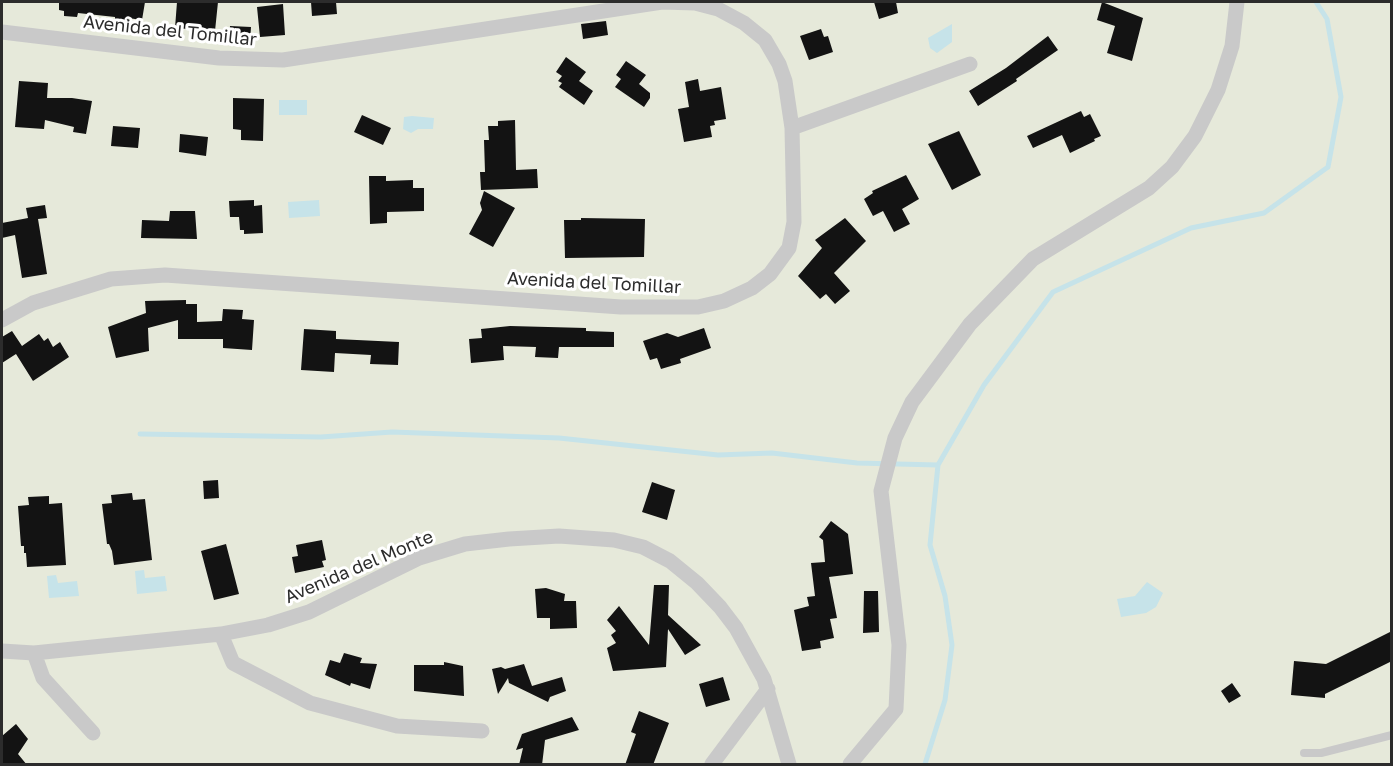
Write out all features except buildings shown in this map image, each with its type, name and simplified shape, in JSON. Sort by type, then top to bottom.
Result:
[{"type":"street","name":"Avenida del Tomillar","points":[[2,32],[219,58],[283,60],[662,2],[695,3],[718,9],[744,23],[765,40],[779,64],[785,81],[792,128],[794,222],[789,248],[770,274],[752,288],[724,301],[698,307],[670,309],[621,307],[165,275],[111,279],[33,303],[2,320]]},
{"type":"street","points":[[850,765],[896,709],[899,645],[881,491],[896,438],[912,402],[970,324],[1033,259],[1149,188],[1172,166],[1195,136],[1218,90],[1232,46],[1236,2]]},
{"type":"street","points":[[792,128],[970,64]]},
{"type":"street","name":"Avenida del Monte","points":[[2,651],[34,653],[221,634],[268,625],[309,612],[419,558],[465,544],[560,536],[614,540],[643,547],[670,561],[697,583],[736,628],[768,689],[789,765]]},
{"type":"street","points":[[221,634],[234,663],[310,703],[397,726],[482,731]]},
{"type":"street","points":[[34,653],[43,678],[93,733]]},
{"type":"street","points":[[712,765],[768,689]]},
{"type":"lane","points":[[1304,753],[1321,753],[1392,735]]},
{"type":"shaded area","points":[[2,2],[1391,2],[1391,764],[2,764]]},
{"type":"water","points":[[952,24],[952,42],[937,53],[930,48],[928,38]]},
{"type":"water","points":[[279,100],[307,100],[307,115],[279,115]]},
{"type":"water","points":[[404,117],[434,118],[433,129],[418,129],[411,133],[403,129]]},
{"type":"water","points":[[319,200],[320,216],[289,218],[288,202]]},
{"type":"water","points":[[144,570],[145,578],[165,576],[167,591],[137,594],[135,571]]},
{"type":"water","points":[[56,575],[58,583],[77,581],[79,596],[49,598],[47,576]]},
{"type":"water","points":[[1147,582],[1163,593],[1156,607],[1146,613],[1121,617],[1117,599],[1135,596]]},
{"type":"waterway","points":[[925,764],[945,700],[952,645],[945,596],[930,545],[938,465],[984,385],[1053,292],[1191,228],[1264,213],[1328,167],[1341,97],[1327,19],[1316,2]]},
{"type":"waterway","points":[[140,434],[321,437],[392,432],[559,438],[718,455],[772,453],[857,463],[938,465]]}]
